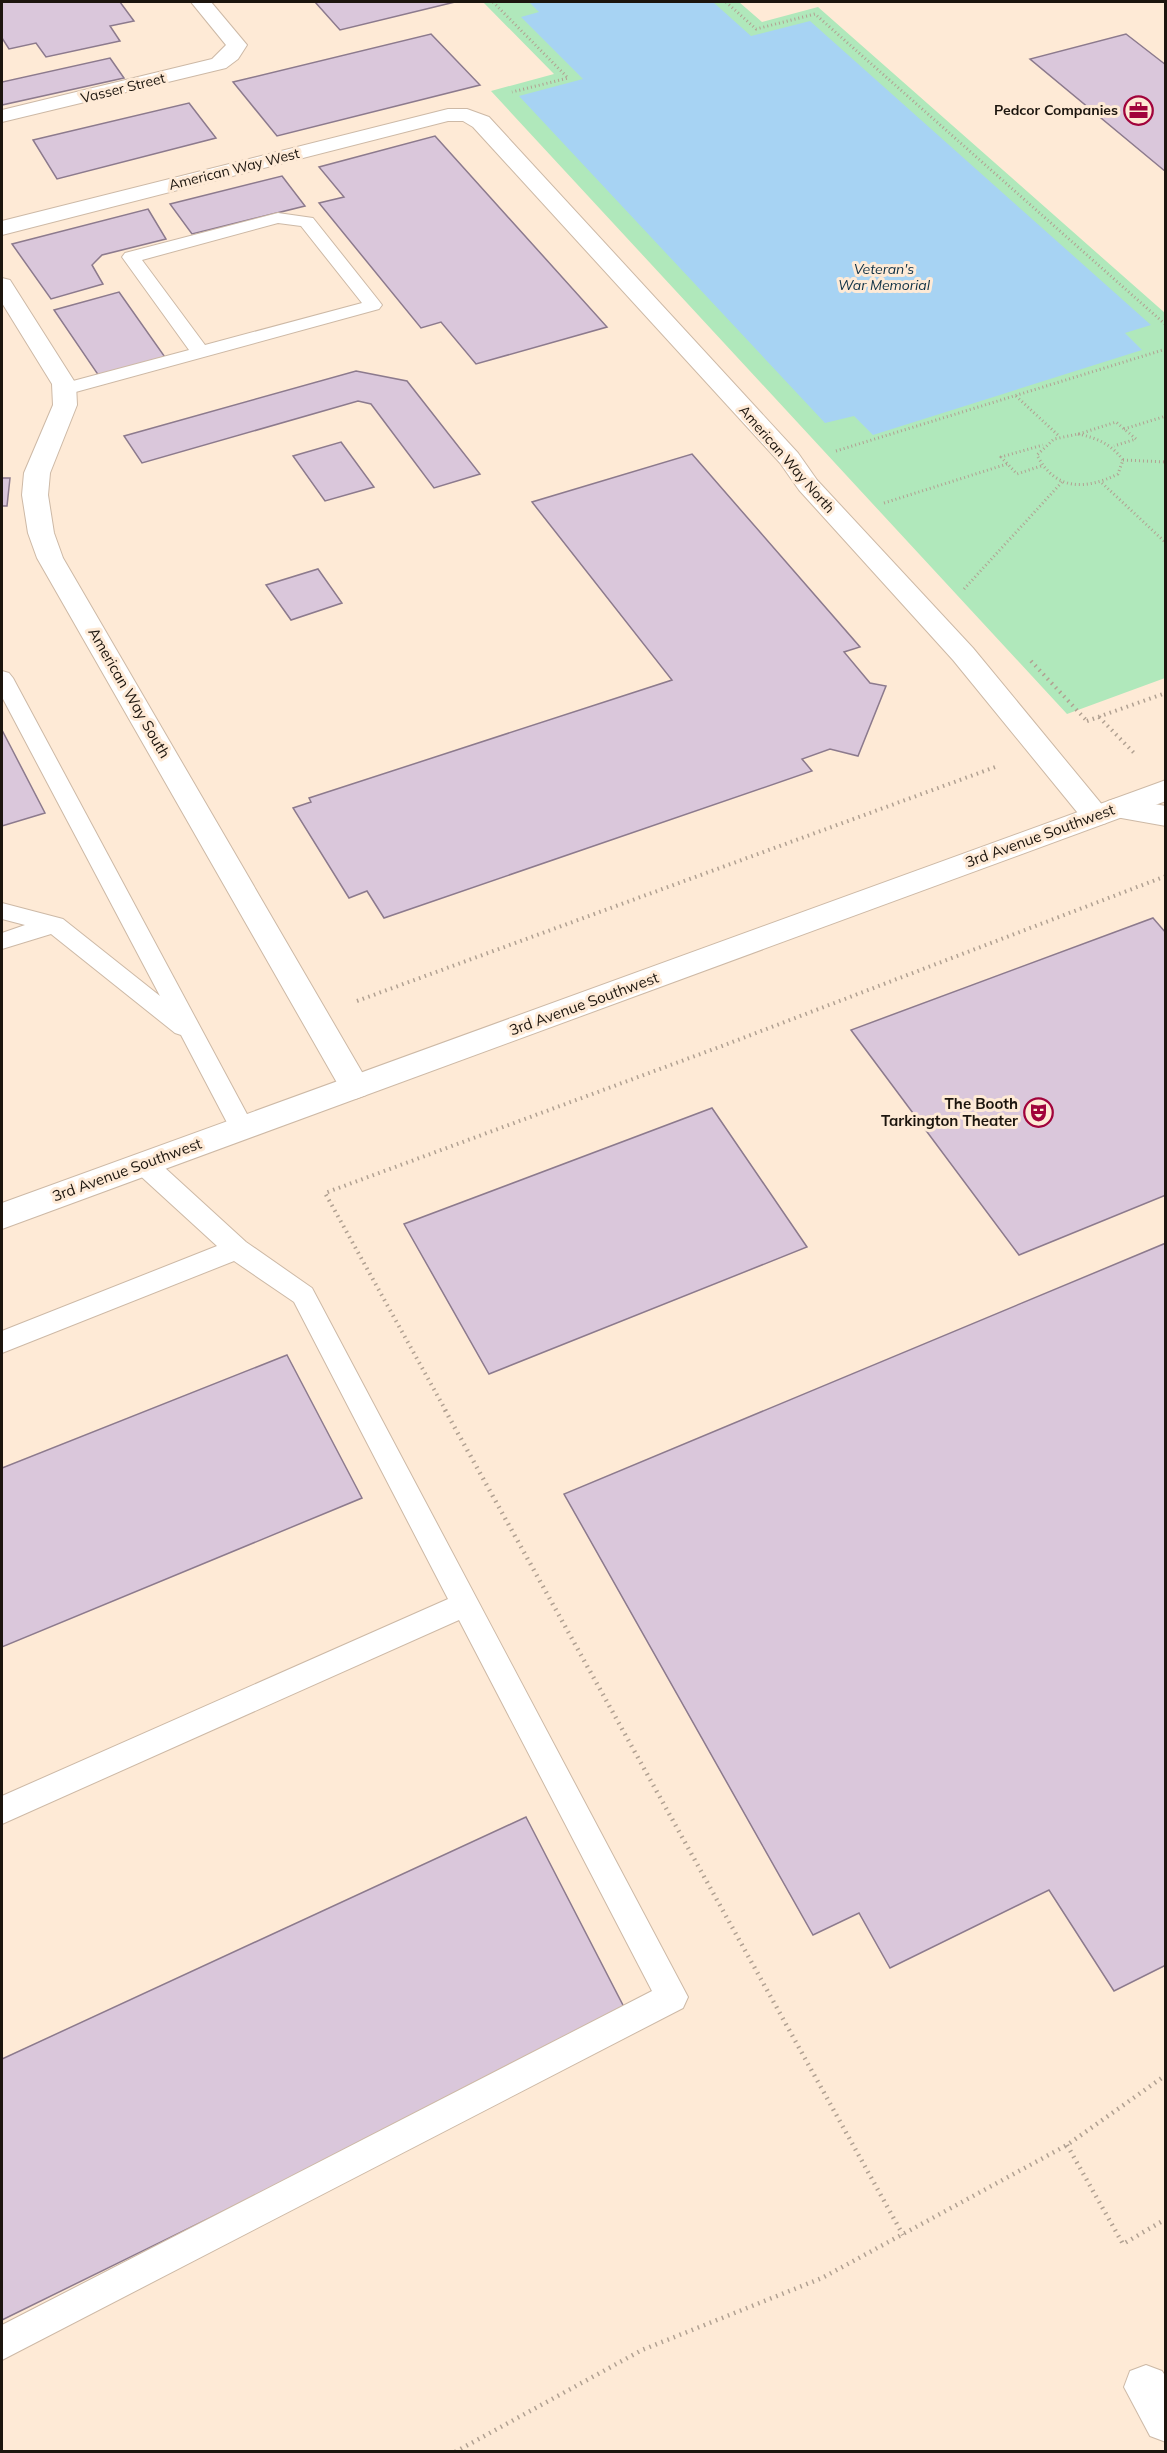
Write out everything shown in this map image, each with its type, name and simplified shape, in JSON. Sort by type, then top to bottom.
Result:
[{"type":"street","name":"Vasser Street","points":[[2,116],[219,64],[231,56],[237,45],[201,2]]},
{"type":"street","name":"American Way West","points":[[2,228],[448,115],[467,115]]},
{"type":"street","name":"American Way North","points":[[467,115],[481,122],[789,458],[808,485],[963,654],[1046,754],[1107,812]]},
{"type":"street","points":[[2,285],[65,389]]},
{"type":"street","name":"American Way South","points":[[65,389],[65,405],[37,473],[35,495],[40,533],[50,558],[355,1087]]},
{"type":"street","name":"3rd Avenue Southwest","points":[[2,1215],[243,1129],[1166,790]]},
{"type":"street","points":[[1107,812],[1166,816]]},
{"type":"lane","points":[[65,389],[373,305],[307,222],[278,218],[131,257],[200,352]]},
{"type":"lane","points":[[2,678],[243,1129]]},
{"type":"lane","points":[[2,911],[55,925],[193,1035]]},
{"type":"lane","points":[[2,941],[55,925]]},
{"type":"lane","points":[[2,2343],[672,1997],[303,1295],[237,1249],[144,1164]]},
{"type":"lane","points":[[2,1342],[237,1249]]},
{"type":"lane","points":[[2,1810],[466,1604]]},
{"type":"path","points":[[726,2],[756,29],[815,14],[1166,326]]},
{"type":"path","points":[[835,451],[1166,349]]},
{"type":"path","points":[[1016,396],[1059,436]]},
{"type":"path","points":[[1124,429],[1166,416]]},
{"type":"path","points":[[1041,466],[1017,474],[1002,457],[1044,444],[1059,436],[1078,434],[1116,422],[1136,439],[1114,447]]},
{"type":"path","points":[[1078,434],[1098,438],[1114,447],[1123,460]]},
{"type":"path","points":[[1044,444],[1037,455],[1041,466],[1050,475],[1063,481],[1083,485],[1102,483],[1118,474],[1123,460]]},
{"type":"path","points":[[1123,460],[1166,462]]},
{"type":"path","points":[[883,503],[1007,464]]},
{"type":"path","points":[[963,590],[1063,481]]},
{"type":"path","points":[[1102,483],[1166,543]]},
{"type":"path","points":[[316,1016],[990,768],[1046,754],[1085,738],[1087,721],[1166,693]]},
{"type":"path","points":[[1099,717],[1134,754]]},
{"type":"path","points":[[903,2235],[325,1193],[722,1046],[1166,876]]},
{"type":"path","points":[[455,2451],[642,2350],[822,2278],[1067,2145],[1166,2075]]},
{"type":"path","points":[[1067,2145],[1123,2244],[1166,2219]]},
{"type":"green space","points":[[483,2],[739,2],[762,22],[818,7],[1165,313],[1165,678],[1067,714],[491,91],[554,74]]},
{"type":"water","name":"Veteran's War Memorial","points":[[529,2],[713,2],[751,36],[810,21],[1151,325],[1125,333],[1142,350],[873,435],[854,416],[825,423],[519,96],[583,79],[521,17],[539,12]]},
{"type":"building","points":[[2,2],[120,2],[134,21],[110,26],[120,41],[46,57],[36,43],[9,49],[2,38]]},
{"type":"building","points":[[315,2],[455,2],[340,30]]},
{"type":"building","points":[[431,34],[480,85],[277,136],[233,82]]},
{"type":"building","points":[[1126,34],[1166,65],[1166,172],[1030,59]]},
{"type":"building","points":[[110,58],[124,78],[2,105],[2,82]]},
{"type":"building","points":[[189,103],[216,138],[57,179],[33,140]]},
{"type":"building","points":[[435,136],[607,327],[476,364],[441,322],[421,328],[319,203],[344,197],[319,167]]},
{"type":"building","points":[[282,176],[305,206],[192,234],[170,204]]},
{"type":"building","points":[[148,209],[166,239],[102,255],[92,265],[103,284],[51,299],[12,244]]},
{"type":"building","points":[[119,292],[167,360],[101,379],[54,310]]},
{"type":"building","points":[[356,371],[407,381],[480,474],[434,488],[371,404],[358,401],[142,463],[124,436]]},
{"type":"building","points":[[341,442],[374,487],[325,501],[293,456]]},
{"type":"building","points":[[692,454],[860,647],[844,652],[870,683],[886,686],[858,756],[830,749],[802,759],[812,771],[384,918],[367,891],[349,898],[293,808],[311,802],[309,798],[672,680],[532,502]]},
{"type":"building","points":[[2,478],[10,478],[7,506],[2,506]]},
{"type":"building","points":[[318,569],[342,603],[291,620],[266,585]]},
{"type":"building","points":[[2,730],[45,813],[2,826]]},
{"type":"building","name":"The Booth Tarkington Theater","points":[[1153,918],[1166,933],[1166,1195],[1019,1255],[851,1030]]},
{"type":"building","points":[[712,1108],[807,1247],[489,1374],[404,1224]]},
{"type":"building","points":[[1166,1243],[1166,1965],[1114,1991],[1049,1890],[890,1968],[859,1913],[813,1935],[564,1494]]},
{"type":"building","points":[[287,1355],[362,1498],[2,1647],[2,1468]]},
{"type":"building","points":[[526,1817],[627,2013],[2,2320],[2,2059]]},
{"type":"place","name":"Pedcor Companies","points":[[1139,110]]},
{"type":"place","name":"The Booth Tarkington Theater","points":[[1039,1113]]}]
